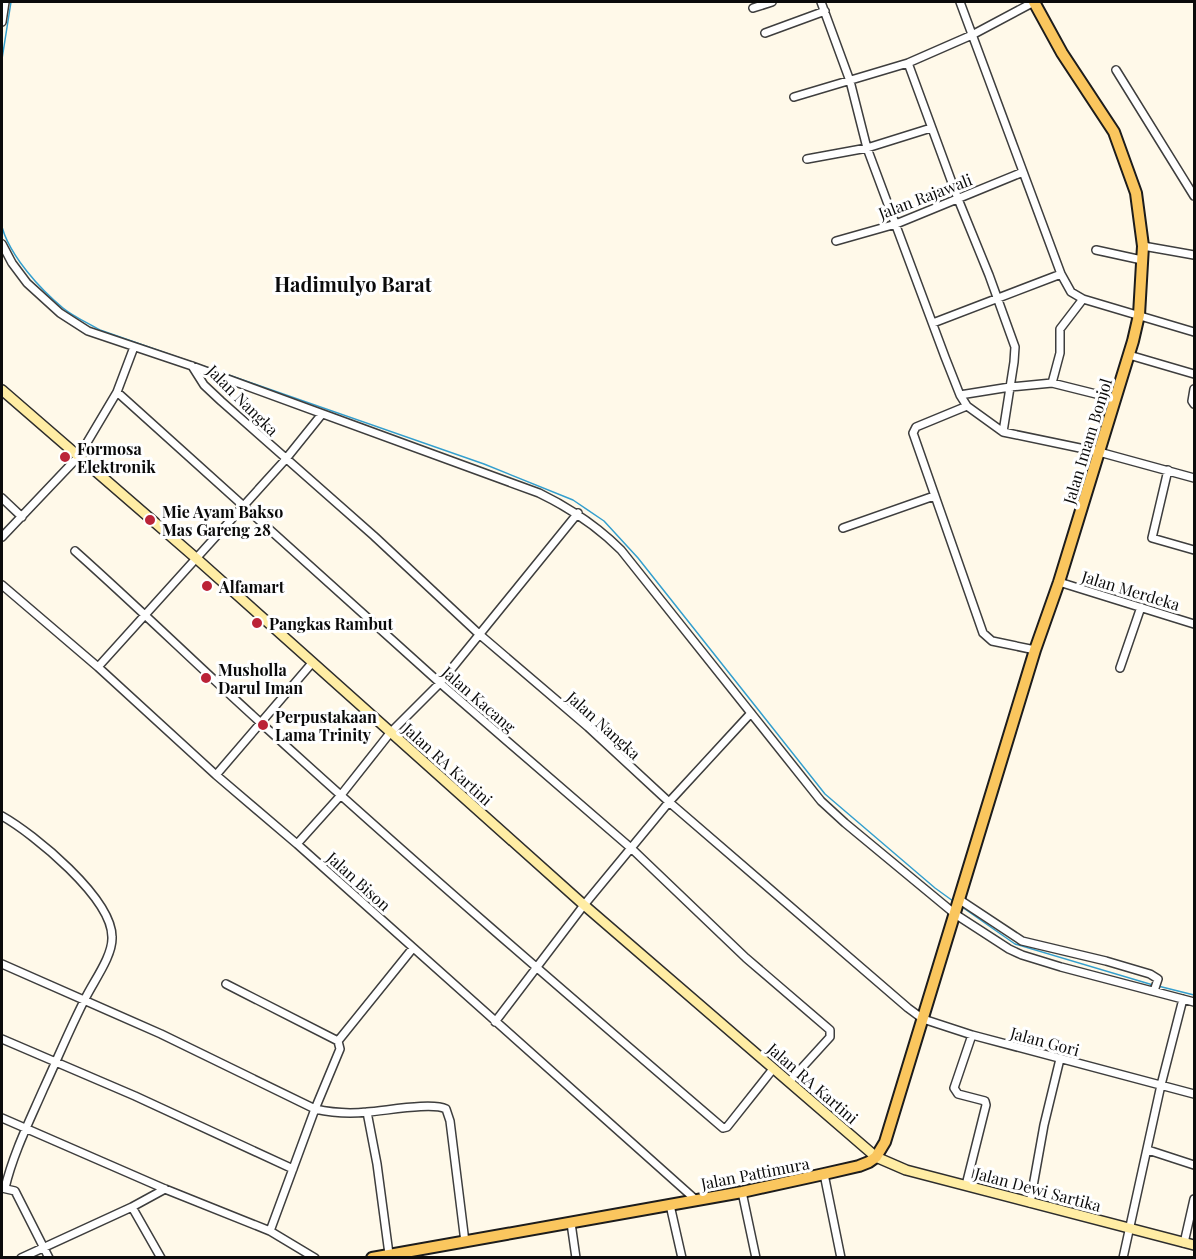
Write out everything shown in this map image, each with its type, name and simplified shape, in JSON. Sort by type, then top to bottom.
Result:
[{"type":"main road","name":"Jalan Imam Bonjol","points":[[959,900],[1035,650],[1059,582],[1116,399],[1139,315],[1143,246],[1136,193],[1114,132],[1062,53],[1034,2]]},
{"type":"main road","name":"Jalan RA Kartini","points":[[2,390],[197,559],[584,905],[876,1157]]},
{"type":"main road","points":[[876,1157],[885,1142],[959,900]]},
{"type":"main road","name":"Jalan Pattimura","points":[[372,1257],[742,1192],[860,1166],[876,1157]]},
{"type":"main road","name":"Jalan Dewi Sartika","points":[[876,1157],[900,1168],[1194,1245]]},
{"type":"street","points":[[2,22],[5,2]]},
{"type":"street","points":[[753,8],[772,2]]},
{"type":"street","points":[[821,2],[850,81],[867,148],[960,395],[968,406],[1003,432],[1099,452],[1194,478]]},
{"type":"street","points":[[960,2],[1061,274],[1071,292],[1083,299],[1194,332]]},
{"type":"street","points":[[794,97],[908,63],[972,35],[1034,2]]},
{"type":"street","points":[[765,33],[825,11]]},
{"type":"street","points":[[908,63],[1015,347],[1003,432]]},
{"type":"street","points":[[1116,70],[1173,158],[1194,196]]},
{"type":"street","points":[[807,159],[867,148],[931,128]]},
{"type":"street","name":"Jalan Rajawali","points":[[836,241],[896,224],[1023,172]]},
{"type":"street","points":[[2,244],[12,263],[27,283],[60,313],[88,331],[192,366]]},
{"type":"street","points":[[1143,246],[1194,255]]},
{"type":"street","points":[[1096,250],[1143,260]]},
{"type":"street","points":[[933,323],[1061,274]]},
{"type":"street","points":[[1052,383],[1060,353],[1060,328],[1083,299]]},
{"type":"street","points":[[2,537],[80,456],[117,392],[134,347]]},
{"type":"street","points":[[1129,355],[1194,374]]},
{"type":"street","name":"Jalan Nangka","points":[[192,366],[539,493],[578,513],[621,550],[821,801],[955,914],[1022,955],[1156,988]]},
{"type":"street","name":"Jalan Nangka","points":[[192,366],[204,385],[285,460],[374,536],[479,634],[669,802],[923,1019]]},
{"type":"street","points":[[960,395],[1052,383],[1116,399]]},
{"type":"street","points":[[1194,389],[1192,401],[1194,404]]},
{"type":"street","name":"Jalan Kacang","points":[[117,392],[440,683],[632,849],[746,958],[824,1025],[831,1033],[830,1037],[789,1082]]},
{"type":"street","points":[[968,406],[913,429],[934,496],[984,636],[992,641],[1035,650]]},
{"type":"street","points":[[98,667],[244,507],[322,414]]},
{"type":"street","points":[[1168,470],[1152,538],[1194,550]]},
{"type":"street","points":[[843,528],[934,496]]},
{"type":"street","points":[[2,498],[22,517]]},
{"type":"street","points":[[297,844],[341,795],[390,732],[440,683],[578,513]]},
{"type":"street","points":[[75,551],[261,723],[535,968],[723,1128],[727,1127],[773,1069]]},
{"type":"street","name":"Jalan Merdeka","points":[[1059,582],[1194,624]]},
{"type":"street","name":"Jalan Bison","points":[[2,585],[98,667],[216,775],[297,844],[696,1200]]},
{"type":"street","points":[[1120,668],[1141,608]]},
{"type":"street","points":[[216,775],[312,663]]},
{"type":"street","points":[[495,1022],[584,905],[669,802],[751,713]]},
{"type":"street","points":[[2,816],[15,823],[64,862],[106,912],[111,924],[113,939],[26,1129],[3,1188],[15,1191],[50,1257]]},
{"type":"street","points":[[959,900],[1022,941],[1150,974],[1157,978],[1156,988],[1194,1002]]},
{"type":"street","points":[[338,1041],[413,948]]},
{"type":"street","points":[[2,964],[161,1034],[315,1109],[341,1113],[419,1107],[446,1108],[450,1120],[465,1242]]},
{"type":"street","points":[[226,984],[338,1041],[340,1049],[270,1231]]},
{"type":"street","points":[[1123,1257],[1161,1085],[1183,999]]},
{"type":"street","name":"Jalan Gori","points":[[923,1019],[972,1035],[1194,1094]]},
{"type":"street","points":[[966,1185],[986,1105],[985,1101],[958,1094],[954,1088],[972,1035]]},
{"type":"street","points":[[2,1039],[135,1095],[293,1169]]},
{"type":"street","points":[[1030,1203],[1044,1125],[1060,1059]]},
{"type":"street","points":[[367,1112],[377,1164],[389,1254]]},
{"type":"street","points":[[2,1118],[165,1189],[270,1231],[315,1257]]},
{"type":"street","points":[[1148,1150],[1194,1165]]},
{"type":"street","points":[[824,1174],[841,1257]]},
{"type":"street","points":[[21,1257],[132,1207],[165,1189]]},
{"type":"street","points":[[742,1192],[756,1257]]},
{"type":"street","points":[[1184,1243],[1194,1199]]},
{"type":"street","points":[[670,1205],[682,1257]]},
{"type":"street","points":[[132,1207],[161,1257]]},
{"type":"street","points":[[571,1223],[576,1257]]},
{"type":"waterway","points":[[2,59],[11,2]]},
{"type":"waterway","points":[[2,227],[19,260],[45,291],[67,311],[100,330],[484,464],[573,500],[604,521],[638,558],[825,794],[953,901]]},
{"type":"waterway","points":[[962,907],[1015,944],[1153,985]]},
{"type":"waterway","points":[[1158,986],[1194,995]]},
{"type":"place","name":"Formosa Elektronik","points":[[65,457]]},
{"type":"place","name":"Mie Ayam Bakso Mas Gareng 28","points":[[150,520]]},
{"type":"place","name":"Alfamart","points":[[207,586]]},
{"type":"place","name":"Pangkas Rambut","points":[[257,623]]},
{"type":"place","name":"Musholla Darul Iman","points":[[206,678]]},
{"type":"place","name":"Perpustakaan Lama Trinity","points":[[263,725]]},
{"type":"district","name":"Hadimulyo Barat","points":[[353,283]]}]
